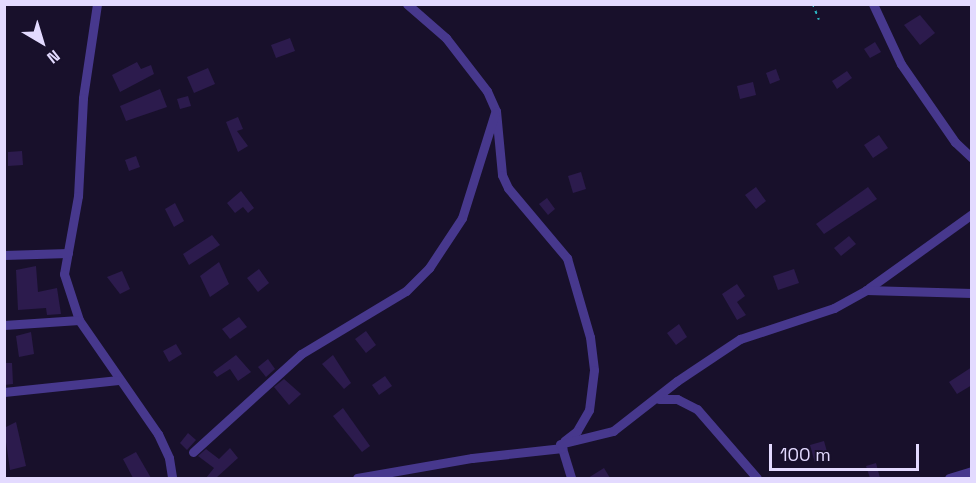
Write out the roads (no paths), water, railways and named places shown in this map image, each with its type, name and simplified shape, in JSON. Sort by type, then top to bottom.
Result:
[{"type":"street","points":[[97,4],[83,98],[78,196],[64,274],[79,320],[118,380],[158,434],[170,458],[172,478]]},
{"type":"street","points":[[407,4],[458,52],[487,91],[495,111],[508,188],[567,258],[590,337],[594,370],[589,410],[577,431],[561,446]]},
{"type":"street","points":[[873,4],[901,64],[955,142],[972,158]]},
{"type":"street","points":[[193,452],[301,354],[406,291],[429,268],[462,218],[495,111]]},
{"type":"street","points":[[357,478],[472,458],[561,446],[613,431],[740,339],[841,305],[866,290],[972,214]]},
{"type":"street","points":[[4,255],[68,252]]},
{"type":"street","points":[[866,290],[972,293]]},
{"type":"street","points":[[4,325],[79,320]]},
{"type":"street","points":[[4,392],[118,380]]},
{"type":"street","points":[[656,399],[677,399],[698,409],[757,478]]},
{"type":"street","points":[[561,446],[571,478]]},
{"type":"street","points":[[949,478],[972,471]]}]
